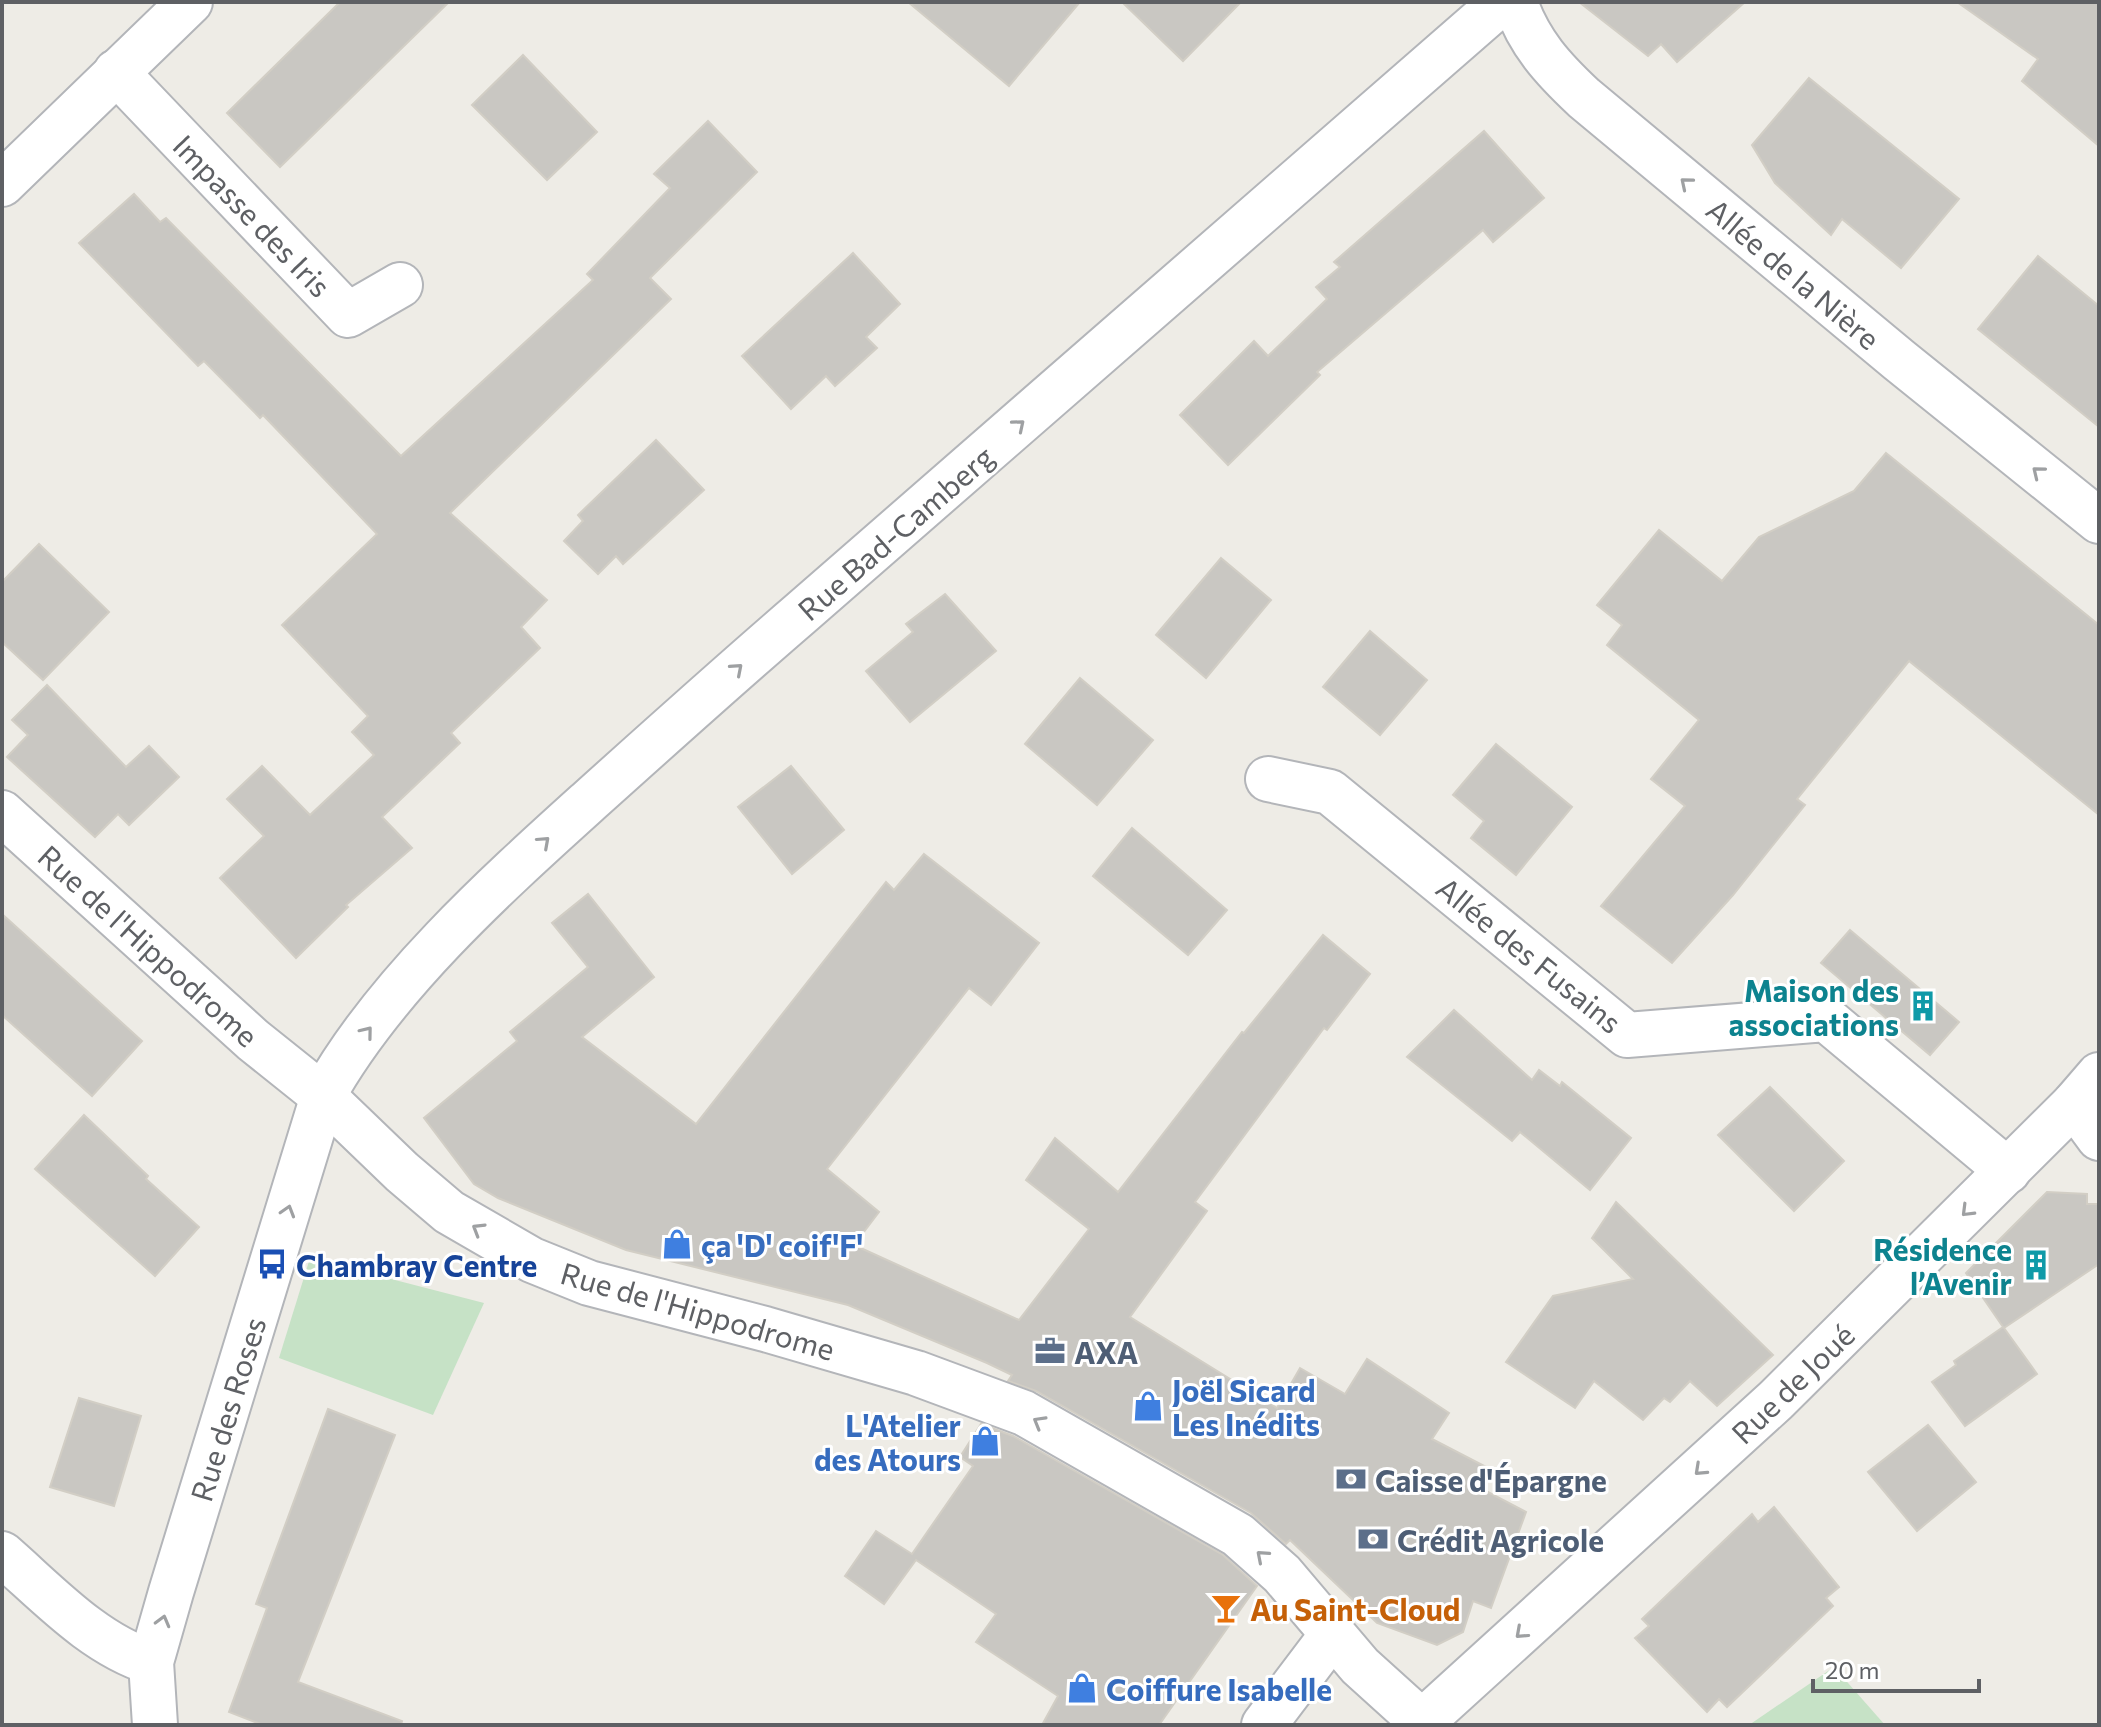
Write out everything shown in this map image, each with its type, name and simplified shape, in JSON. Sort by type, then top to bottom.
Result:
[{"type":"street","points":[[2,184],[190,2]]},
{"type":"street","name":"Rue Bad-Camberg","points":[[323,1096],[342,1063],[416,970],[480,902],[540,845],[1502,2]]},
{"type":"street","name":"Allée de la Nière","points":[[1515,2],[1531,41],[1551,68],[1584,98],[1899,360],[2099,521]]},
{"type":"street","name":"Impasse des Iris","points":[[116,72],[348,315],[400,285]]},
{"type":"street","name":"Allée des Fusains","points":[[1268,779],[1330,792],[1627,1035],[1826,1019],[2008,1171]]},
{"type":"street","name":"Rue de l'Hippodrome","points":[[2,813],[253,1040],[323,1096],[402,1172],[449,1212],[532,1260],[589,1283],[916,1373],[1024,1413],[1238,1535],[1282,1574],[1360,1666],[1423,1723]]},
{"type":"street","name":"Rue des Roses","points":[[155,1725],[151,1662],[323,1096]]},
{"type":"street","name":"Rue de Joué","points":[[1423,1723],[1776,1400],[2008,1171],[2091,1106]]},
{"type":"street","points":[[2,1554],[91,1631],[128,1655],[151,1662]]},
{"type":"street","points":[[1264,1725],[1332,1635]]},
{"type":"green space","points":[[310,1258],[484,1303],[433,1415],[279,1358]]},
{"type":"green space","points":[[1834,1667],[1885,1725],[1749,1725]]},
{"type":"building","points":[[340,2],[449,2],[280,167],[227,113]]},
{"type":"building","points":[[908,2],[1080,2],[1009,86]]},
{"type":"building","points":[[1122,2],[1241,2],[1183,61]]},
{"type":"building","points":[[1579,2],[1745,2],[1677,62],[1661,44],[1648,56]]},
{"type":"building","points":[[1957,2],[2099,2],[2099,146],[2022,81],[2038,59]]},
{"type":"building","points":[[523,55],[597,132],[547,180],[472,105]]},
{"type":"building","points":[[1809,78],[1959,199],[1901,268],[1842,219],[1831,235],[1775,183],[1752,145]]},
{"type":"building","points":[[708,121],[757,172],[650,278],[671,299],[450,513],[547,600],[521,627],[540,648],[451,733],[460,743],[382,817],[412,848],[346,905],[348,907],[296,958],[220,878],[264,836],[227,799],[262,766],[310,815],[374,755],[352,732],[368,716],[282,625],[377,534],[263,415],[260,418],[204,361],[198,366],[79,243],[134,194],[160,222],[166,218],[401,456],[593,280],[587,274],[670,188],[654,174]]},
{"type":"building","points":[[1484,131],[1544,198],[1493,242],[1483,230],[1317,372],[1320,375],[1228,465],[1180,415],[1254,341],[1268,356],[1327,299],[1316,287],[1340,267],[1334,262]]},
{"type":"building","points":[[853,253],[900,304],[866,337],[877,348],[835,386],[826,376],[791,409],[742,356]]},
{"type":"building","points":[[2038,256],[2099,306],[2099,427],[1978,329]]},
{"type":"building","points":[[656,440],[704,490],[623,564],[616,556],[598,574],[564,541],[583,521],[578,515]]},
{"type":"building","points":[[1886,453],[2099,625],[2099,815],[1909,661],[1797,799],[1805,805],[1733,895],[1672,963],[1601,906],[1685,806],[1651,779],[1699,720],[1607,645],[1622,625],[1597,605],[1659,530],[1722,581],[1759,537],[1854,491]]},
{"type":"building","points":[[39,544],[109,612],[43,680],[2,642],[2,582]]},
{"type":"building","points":[[1221,558],[1271,600],[1206,678],[1156,635]]},
{"type":"building","points":[[945,594],[996,651],[910,722],[866,671],[913,632],[906,624]]},
{"type":"building","points":[[1370,631],[1427,680],[1380,735],[1323,687]]},
{"type":"building","points":[[1080,678],[1153,740],[1097,805],[1025,744]]},
{"type":"building","points":[[47,685],[126,767],[149,746],[179,777],[129,825],[118,814],[95,837],[7,757],[28,735],[12,720]]},
{"type":"building","points":[[1496,744],[1572,807],[1516,875],[1471,838],[1484,821],[1453,795]]},
{"type":"building","points":[[791,766],[844,830],[792,874],[738,807]]},
{"type":"building","points":[[1132,828],[1227,910],[1188,955],[1093,876]]},
{"type":"building","points":[[924,854],[1039,943],[991,1005],[969,988],[827,1169],[879,1212],[854,1245],[1019,1320],[1089,1229],[1026,1180],[1055,1138],[1118,1192],[1242,1032],[1323,935],[1370,974],[1327,1030],[1324,1028],[1195,1202],[1207,1211],[1130,1317],[1277,1408],[1300,1368],[1345,1394],[1367,1359],[1449,1413],[1432,1439],[1492,1470],[1484,1490],[1526,1512],[1491,1608],[1473,1601],[1463,1632],[1437,1645],[1377,1623],[1290,1540],[1286,1544],[1251,1513],[1036,1391],[1008,1381],[1012,1375],[987,1363],[848,1305],[626,1250],[498,1198],[474,1184],[424,1118],[517,1041],[510,1032],[588,967],[552,923],[588,894],[654,977],[582,1037],[696,1124],[886,882],[894,890]]},
{"type":"building","points":[[2,914],[142,1041],[92,1096],[2,1015]]},
{"type":"building","name":"Maison des associations","points":[[1850,930],[1959,1022],[1930,1055],[1821,963]]},
{"type":"building","points":[[1454,1010],[1532,1080],[1539,1070],[1560,1086],[1562,1082],[1631,1138],[1590,1190],[1520,1132],[1512,1141],[1407,1057]]},
{"type":"building","points":[[1770,1087],[1844,1161],[1794,1211],[1718,1135]]},
{"type":"building","points":[[84,1115],[148,1176],[146,1179],[199,1227],[155,1276],[35,1169]]},
{"type":"building","name":"Résidence l’Avenir","points":[[2047,1192],[2087,1194],[2087,1204],[2099,1204],[2099,1264],[2004,1328],[2037,1374],[1965,1426],[1932,1382],[1956,1365],[1954,1361],[2003,1327],[1966,1273]]},
{"type":"building","points":[[1616,1202],[1773,1355],[1717,1406],[1690,1381],[1670,1402],[1664,1398],[1643,1420],[1594,1381],[1575,1408],[1506,1362],[1553,1296],[1633,1279],[1592,1238]]},
{"type":"building","points":[[79,1398],[141,1416],[114,1506],[50,1487]]},
{"type":"building","points":[[328,1409],[395,1435],[298,1682],[402,1721],[401,1725],[263,1725],[229,1712],[267,1608],[256,1604]]},
{"type":"building","points":[[981,1424],[1013,1436],[1223,1555],[1257,1586],[1159,1725],[1042,1725],[1058,1696],[976,1642],[996,1614],[916,1560],[884,1604],[845,1576],[876,1531],[912,1554],[973,1466],[960,1457]]},
{"type":"building","points":[[1928,1425],[1976,1482],[1917,1531],[1868,1472]]},
{"type":"building","points":[[1774,1507],[1839,1587],[1826,1598],[1833,1606],[1727,1707],[1719,1699],[1707,1712],[1635,1638],[1649,1626],[1642,1619],[1752,1514],[1758,1522]]},
{"type":"place","name":"Maison des associations","points":[[1923,1006]]},
{"type":"place","name":"ça 'D' coif'F'","points":[[677,1244]]},
{"type":"place","name":"Chambray Centre","points":[[272,1264]]},
{"type":"place","name":"Résidence l’Avenir","points":[[2036,1265]]},
{"type":"place","name":"AXA","points":[[1050,1351]]},
{"type":"place","name":"Joël Sicard Les Inédits","points":[[1148,1406]]},
{"type":"place","name":"L'Atelier des Atours","points":[[985,1441]]},
{"type":"place","name":"Caisse d'Épargne","points":[[1351,1479]]},
{"type":"place","name":"Crédit Agricole","points":[[1373,1539]]},
{"type":"place","name":"Au Saint-Cloud","points":[[1226,1608]]},
{"type":"place","name":"Coiffure Isabelle","points":[[1082,1688]]}]
